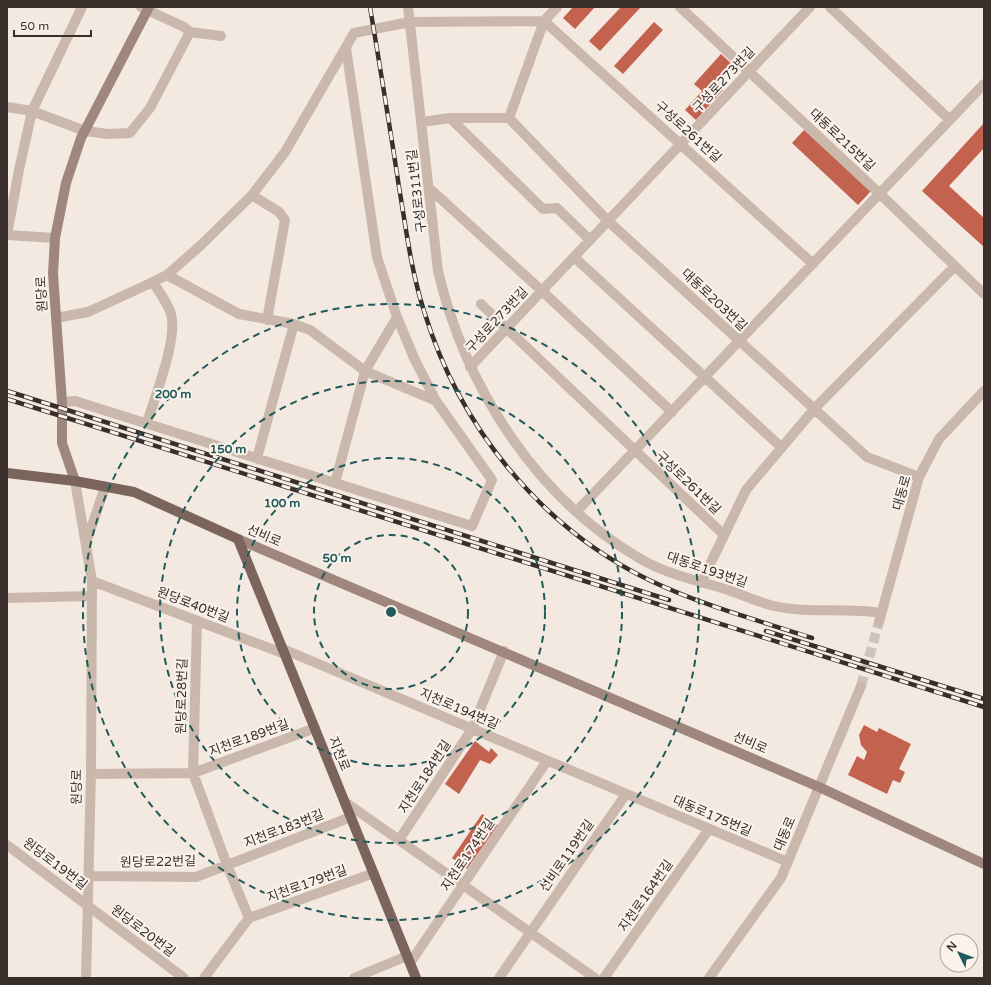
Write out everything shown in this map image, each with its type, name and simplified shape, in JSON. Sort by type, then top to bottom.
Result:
[{"type":"main road","name":"원당로","points":[[75,481],[62,443],[62,402],[53,274],[55,238],[66,183],[85,131],[146,8]]},
{"type":"main road","name":"선비로","points":[[7,473],[75,481],[134,492],[238,539],[504,651],[819,787],[984,864]]},
{"type":"main road","name":"지천로","points":[[238,539],[416,978]]},
{"type":"street","points":[[55,238],[7,235],[32,111],[82,7]]},
{"type":"street","name":"구성로311번길","points":[[408,7],[438,271],[448,313],[470,366]]},
{"type":"street","points":[[422,122],[450,118],[509,118],[544,21],[557,7]]},
{"type":"street","name":"대동로215번길","points":[[680,7],[880,194],[984,294]]},
{"type":"street","name":"구성로273번길","points":[[470,366],[810,7]]},
{"type":"street","points":[[830,7],[950,120]]},
{"type":"street","points":[[146,8],[184,27],[190,32],[221,36]]},
{"type":"street","points":[[56,318],[88,312],[167,275],[200,246],[252,195],[285,152],[354,33],[410,22],[544,21]]},
{"type":"street","name":"구성로261번길","points":[[544,21],[813,264]]},
{"type":"street","points":[[7,107],[32,111],[85,131],[108,134],[130,133],[150,108],[190,32]]},
{"type":"street","points":[[62,402],[75,401],[472,526],[492,480],[436,401],[414,358],[397,317],[378,257],[346,48]]},
{"type":"street","name":"구성로261번길","points":[[576,512],[984,84]]},
{"type":"street","points":[[450,118],[544,209],[556,208],[590,240]]},
{"type":"street","name":"대동로203번길","points":[[509,118],[608,221],[739,342],[815,408],[868,457],[920,477]]},
{"type":"street","name":"구성로273번길","points":[[429,188],[542,291]]},
{"type":"street","points":[[252,195],[279,212],[285,220],[267,320]]},
{"type":"street","points":[[574,257],[704,378],[781,447]]},
{"type":"street","points":[[701,583],[746,490],[815,408],[955,266]]},
{"type":"street","points":[[167,275],[239,314],[294,324],[310,330],[365,371],[436,401]]},
{"type":"street","points":[[147,423],[173,334],[171,314],[164,298],[153,282]]},
{"type":"street","points":[[542,291],[672,412]]},
{"type":"street","name":"구성로261번길","points":[[481,304],[724,535]]},
{"type":"street","points":[[335,483],[365,371],[397,317]]},
{"type":"street","points":[[257,458],[294,324]]},
{"type":"street","name":"대동로193번길","points":[[470,366],[501,422],[540,475],[576,512],[597,530],[639,558],[659,568],[701,583],[775,606],[865,610],[880,618]]},
{"type":"street","name":"대동로","points":[[880,618],[920,477],[939,439],[984,391]]},
{"type":"street","name":"원당로","points":[[75,481],[92,581],[91,774],[86,978]]},
{"type":"street","points":[[86,545],[105,487]]},
{"type":"street","name":"원당로40번길","points":[[92,581],[197,621],[284,651]]},
{"type":"street","points":[[7,598],[92,596]]},
{"type":"street","name":"원당로28번길","points":[[197,621],[193,773],[227,865]]},
{"type":"street","name":"지천로194번길","points":[[284,651],[626,794]]},
{"type":"street","points":[[472,729],[504,651]]},
{"type":"street","name":"대동로","points":[[709,978],[781,878],[861,686]]},
{"type":"street","name":"지천로189번길","points":[[193,773],[315,728]]},
{"type":"street","name":"지천로184번길","points":[[399,840],[472,729]]},
{"type":"street","name":"지천로174번길","points":[[408,960],[463,885],[547,760]]},
{"type":"street","points":[[91,774],[193,773]]},
{"type":"street","name":"대동로175번길","points":[[626,794],[788,862]]},
{"type":"street","name":"선비로119번길","points":[[499,978],[626,794]]},
{"type":"street","points":[[345,802],[595,978]]},
{"type":"street","name":"지천로183번길","points":[[227,865],[351,817]]},
{"type":"street","name":"지천로164번길","points":[[604,978],[708,829]]},
{"type":"street","name":"원당로19번길","points":[[7,845],[87,905]]},
{"type":"street","points":[[204,978],[249,918],[227,865]]},
{"type":"street","name":"원당로22번길","points":[[88,876],[196,877],[227,865]]},
{"type":"street","name":"지천로179번길","points":[[249,918],[374,873]]},
{"type":"street","name":"원당로20번길","points":[[87,905],[184,978]]},
{"type":"street","points":[[354,978],[408,960]]},
{"type":"building","points":[[573,7],[595,7],[575,29],[563,18]]},
{"type":"building","points":[[621,7],[640,8],[600,51],[589,41]]},
{"type":"building","points":[[654,22],[663,30],[623,74],[614,66]]},
{"type":"building","points":[[721,54],[734,66],[717,85],[723,90],[696,120],[685,110],[702,91],[694,84]]},
{"type":"building","points":[[984,123],[984,148],[949,186],[984,218],[984,247],[922,191]]},
{"type":"building","points":[[804,130],[871,191],[858,205],[792,143]]},
{"type":"building","points":[[864,725],[877,732],[879,728],[911,744],[899,769],[905,772],[900,783],[893,780],[887,794],[848,775],[857,756],[864,760],[867,752],[861,745],[859,735]]},
{"type":"building","points":[[475,741],[489,752],[491,748],[498,755],[490,764],[480,760],[459,794],[445,784]]},
{"type":"building","points":[[482,814],[498,825],[467,869],[452,858]]},
{"type":"tunnel","points":[[861,686],[879,622]]},
{"type":"railway","points":[[370,7],[412,265],[419,296],[439,353],[459,394],[482,433],[509,469],[539,502],[573,532],[609,558],[649,580],[689,597],[729,612],[812,638]]},
{"type":"railway","points":[[7,391],[669,600]]},
{"type":"railway","points":[[7,399],[984,707]]},
{"type":"railway","points":[[766,631],[984,699]]}]
